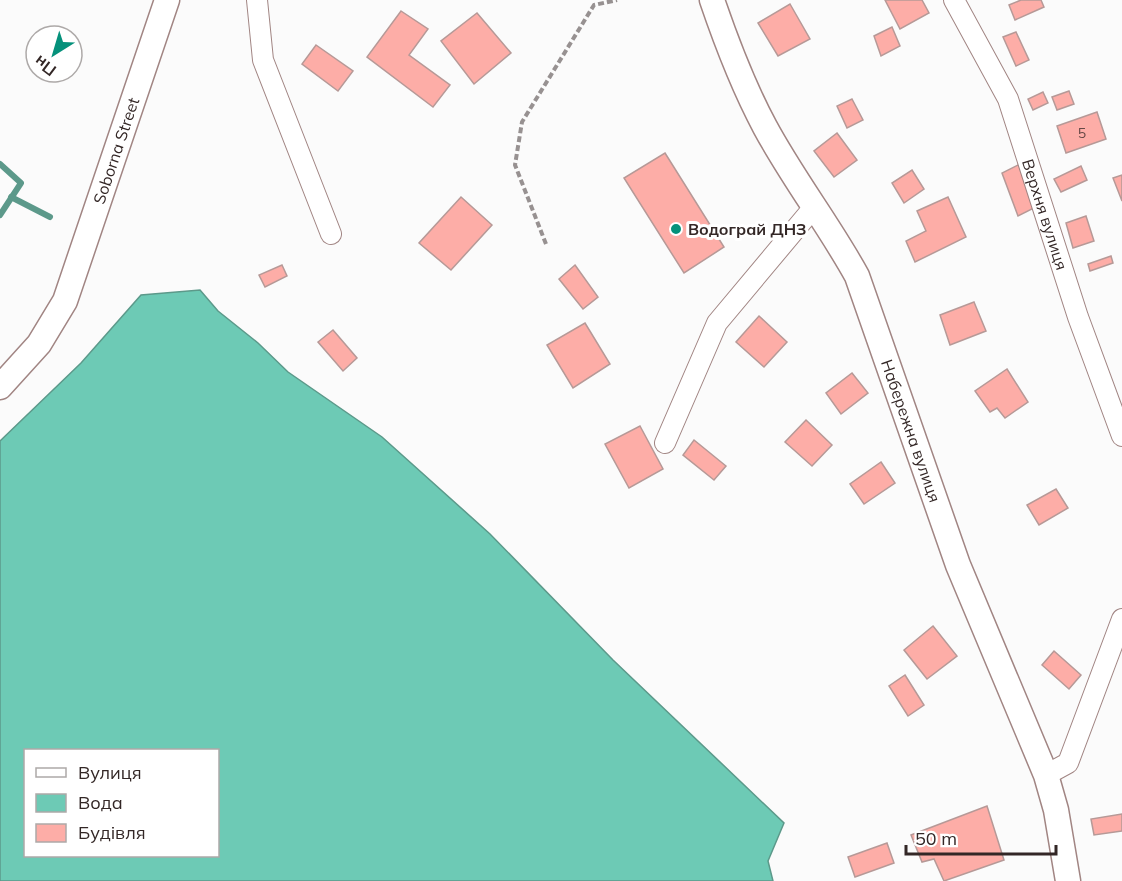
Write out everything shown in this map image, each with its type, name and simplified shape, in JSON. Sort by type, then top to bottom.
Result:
[{"type":"street","name":"Soborna Street","points":[[0,387],[39,344],[65,301],[167,0]]},
{"type":"street","points":[[257,0],[263,60],[331,234]]},
{"type":"street","name":"Набережна вулиця","points":[[712,0],[735,66],[749,96],[766,128],[814,207],[839,243],[857,276],[958,565],[1046,775],[1056,810],[1068,881]]},
{"type":"street","name":"Верхня вулиця","points":[[954,0],[1008,99],[1078,317],[1122,436]]},
{"type":"street","points":[[665,443],[717,323],[814,207]]},
{"type":"street","points":[[1046,775],[1068,763],[1122,619]]},
{"type":"path","points":[[546,244],[515,165],[522,122],[594,5],[617,0]]},
{"type":"water","points":[[200,290],[218,311],[258,343],[288,372],[382,437],[490,534],[613,660],[784,823],[768,861],[773,881],[0,881],[0,441],[81,363],[141,295]]},
{"type":"building","points":[[885,0],[922,0],[929,13],[900,29]]},
{"type":"building","points":[[1021,0],[1041,0],[1044,7],[1015,20],[1009,5]]},
{"type":"building","points":[[790,4],[810,39],[778,56],[758,23]]},
{"type":"building","points":[[401,11],[428,29],[409,55],[450,85],[433,107],[367,57]]},
{"type":"building","points":[[477,13],[511,53],[474,84],[441,41]]},
{"type":"building","points":[[892,27],[900,46],[881,56],[874,36]]},
{"type":"building","points":[[1016,32],[1029,60],[1016,66],[1003,37]]},
{"type":"building","points":[[316,45],[353,71],[338,91],[302,64]]},
{"type":"building","points":[[1069,91],[1074,104],[1057,110],[1052,97]]},
{"type":"building","points":[[1043,92],[1048,103],[1033,110],[1028,99]]},
{"type":"building","points":[[852,99],[863,120],[847,128],[837,106]]},
{"type":"building","points":[[1097,112],[1106,139],[1066,153],[1057,126]]},
{"type":"building","points":[[837,133],[857,160],[834,177],[814,151]]},
{"type":"building","points":[[665,153],[724,247],[684,273],[624,178]]},
{"type":"building","points":[[1020,164],[1038,206],[1018,216],[1002,173]]},
{"type":"building","points":[[1081,166],[1087,180],[1061,192],[1054,179]]},
{"type":"building","points":[[912,170],[924,189],[904,203],[892,183]]},
{"type":"building","points":[[1122,175],[1122,201],[1113,178]]},
{"type":"building","points":[[461,197],[492,225],[451,270],[419,243]]},
{"type":"building","points":[[948,197],[966,237],[915,262],[906,241],[926,231],[917,211]]},
{"type":"building","points":[[1086,216],[1094,241],[1073,248],[1066,223]]},
{"type":"building","points":[[1111,256],[1113,263],[1090,271],[1088,264]]},
{"type":"building","points":[[282,265],[287,276],[265,287],[259,275]]},
{"type":"building","points":[[575,265],[598,297],[583,309],[559,279]]},
{"type":"building","points":[[974,302],[986,331],[950,345],[940,315]]},
{"type":"building","points":[[759,316],[787,342],[764,367],[736,342]]},
{"type":"building","points":[[585,323],[610,364],[573,388],[547,345]]},
{"type":"building","points":[[333,330],[357,358],[343,371],[318,342]]},
{"type":"building","points":[[1007,369],[1028,402],[1005,418],[997,408],[990,412],[975,391]]},
{"type":"building","points":[[852,373],[868,393],[841,414],[826,393]]},
{"type":"building","points":[[806,420],[832,445],[812,466],[785,442]]},
{"type":"building","points":[[640,426],[663,469],[629,488],[605,444]]},
{"type":"building","points":[[694,440],[726,466],[714,480],[683,455]]},
{"type":"building","points":[[881,462],[895,483],[864,504],[850,484]]},
{"type":"building","points":[[1056,489],[1068,508],[1039,525],[1027,505]]},
{"type":"building","points":[[933,626],[957,656],[927,679],[904,650]]},
{"type":"building","points":[[1054,651],[1081,675],[1069,689],[1042,665]]},
{"type":"building","points":[[905,675],[924,705],[908,716],[889,686]]},
{"type":"building","points":[[987,806],[1004,860],[944,881],[934,859],[922,862],[911,835]]},
{"type":"building","points":[[1122,814],[1122,831],[1094,835],[1091,819]]},
{"type":"building","points":[[887,843],[894,863],[855,877],[848,857]]},
{"type":"waterway","points":[[0,164],[21,183],[0,215]]},
{"type":"waterway","points":[[11,197],[50,217]]},
{"type":"place","name":"Водограй ДНЗ","points":[[676,229]]}]
